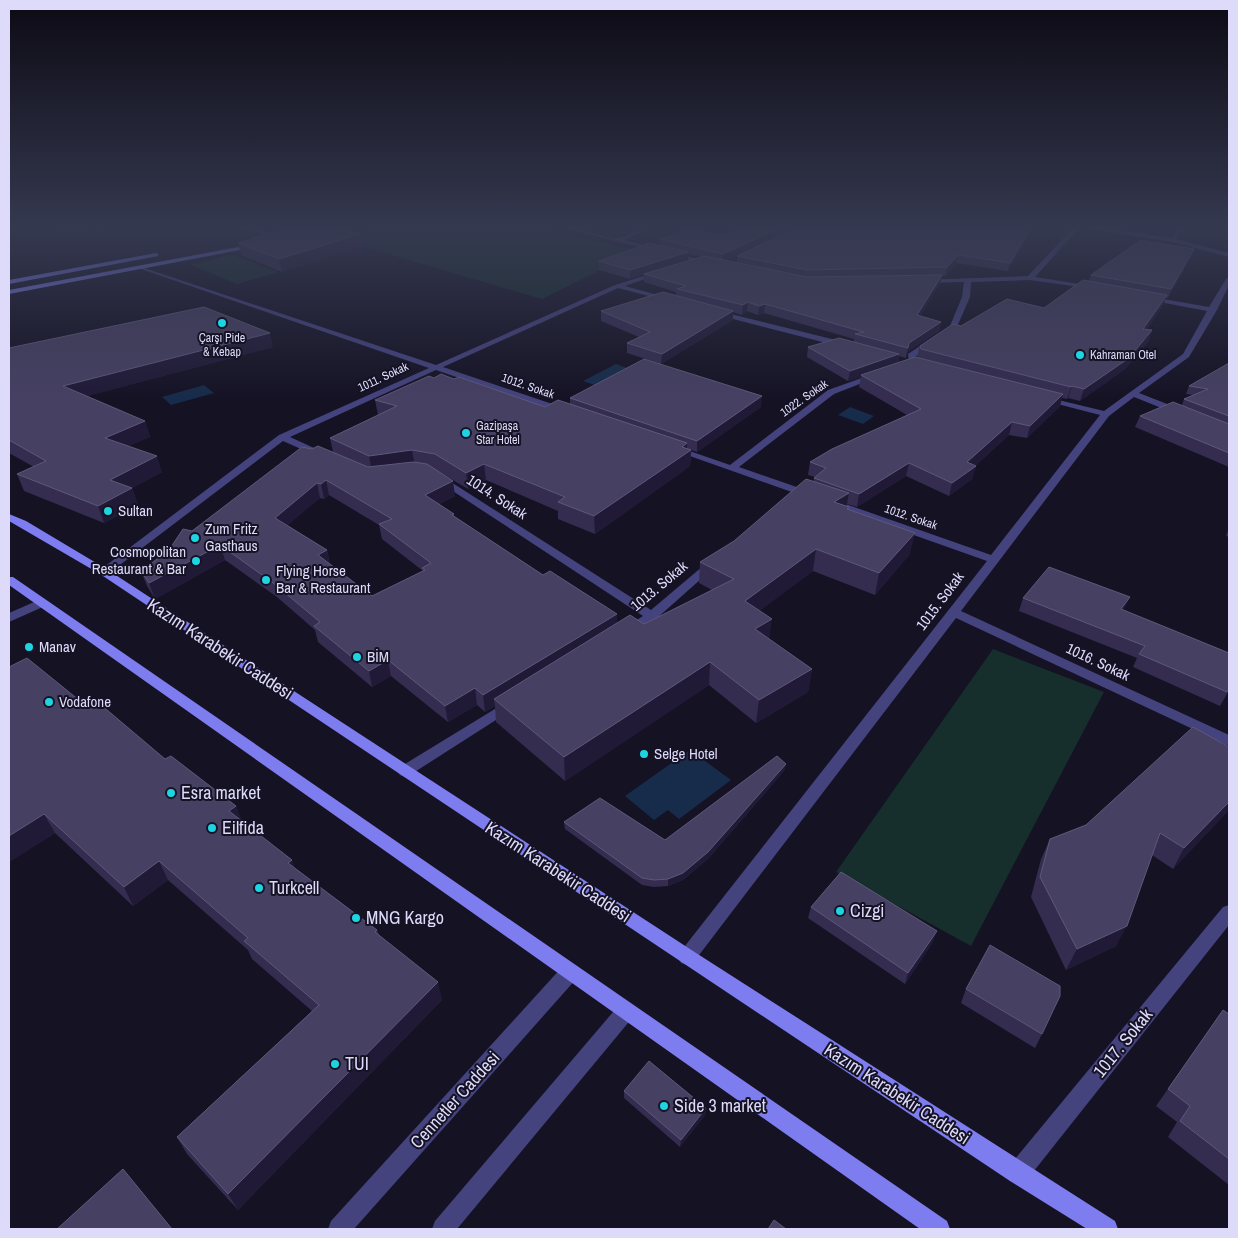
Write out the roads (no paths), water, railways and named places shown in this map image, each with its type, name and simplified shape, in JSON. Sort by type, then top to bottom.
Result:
[{"type":"main road","points":[[9,292],[47,285]]},
{"type":"main road","name":"Kazım Karabekir Caddesi","points":[[9,518],[22,523],[104,572],[687,957],[1107,1229]]},
{"type":"main road","points":[[9,580],[939,1229]]},
{"type":"street","name":"1012. Sokak","points":[[193,285],[574,414]]},
{"type":"street","name":"1011. Sokak","points":[[104,572],[282,437],[621,285]]},
{"type":"street","points":[[918,364],[911,356],[953,327],[966,297],[967,285]]},
{"type":"street","points":[[1070,285],[1101,290]]},
{"type":"street","name":"1015. Sokak","points":[[687,957],[1106,414],[1186,355],[1226,285]]},
{"type":"street","points":[[617,286],[675,301]]},
{"type":"street","points":[[1138,296],[1213,310]]},
{"type":"street","points":[[713,311],[856,348]]},
{"type":"street","points":[[894,358],[918,364]]},
{"type":"street","name":"1022. Sokak","points":[[732,468],[831,392],[890,371],[918,364]]},
{"type":"street","points":[[1133,394],[1186,414]]},
{"type":"street","points":[[1039,396],[1106,414]]},
{"type":"street","points":[[282,437],[336,461]]},
{"type":"street","name":"1012. Sokak","points":[[667,446],[993,559]]},
{"type":"street","name":"1014. Sokak","points":[[433,474],[652,616]]},
{"type":"street","points":[[780,503],[795,490]]},
{"type":"street","name":"1013. Sokak","points":[[619,637],[652,616],[723,553]]},
{"type":"street","points":[[9,618],[41,603]]},
{"type":"street","name":"1016. Sokak","points":[[953,612],[1229,741]]},
{"type":"street","points":[[405,771],[520,699]]},
{"type":"street","name":"1017. Sokak","points":[[1018,1173],[1229,912]]},
{"type":"street","name":"Cennetler Caddesi","points":[[339,1229],[570,972]]},
{"type":"street","points":[[443,1229],[626,1010]]},
{"type":"water","points":[[616,364],[630,369],[597,386],[583,381]]},
{"type":"water","points":[[204,385],[214,393],[171,405],[162,397]]},
{"type":"water","points":[[850,407],[874,416],[863,424],[838,415]]},
{"type":"water","points":[[690,750],[731,780],[679,819],[668,810],[654,820],[625,796]]},
{"type":"place","name":"Çarşı Pide & Kebap","points":[[222,323]]},
{"type":"place","name":"Kahraman Otel","points":[[1080,355]]},
{"type":"place","name":"Gazipaşa Star Hotel","points":[[466,433]]},
{"type":"place","name":"Sultan","points":[[108,511]]},
{"type":"place","name":"Zum Fritz Gasthaus","points":[[195,538]]},
{"type":"place","name":"Cosmopolitan Restaurant & Bar","points":[[196,561]]},
{"type":"place","name":"Flying Horse Bar & Restaurant","points":[[266,580]]},
{"type":"place","name":"Manav","points":[[29,647]]},
{"type":"place","name":"BİM","points":[[357,657]]},
{"type":"place","name":"Vodafone","points":[[49,702]]},
{"type":"place","name":"Selge Hotel","points":[[644,754]]},
{"type":"place","name":"Esra market","points":[[171,793]]},
{"type":"place","name":"Eilfida","points":[[212,828]]},
{"type":"place","name":"Turkcell","points":[[259,888]]},
{"type":"place","name":"Cizgi","points":[[840,911]]},
{"type":"place","name":"MNG Kargo","points":[[356,918]]},
{"type":"place","name":"TUI","points":[[335,1064]]},
{"type":"place","name":"Side 3 market","points":[[664,1106]]}]
